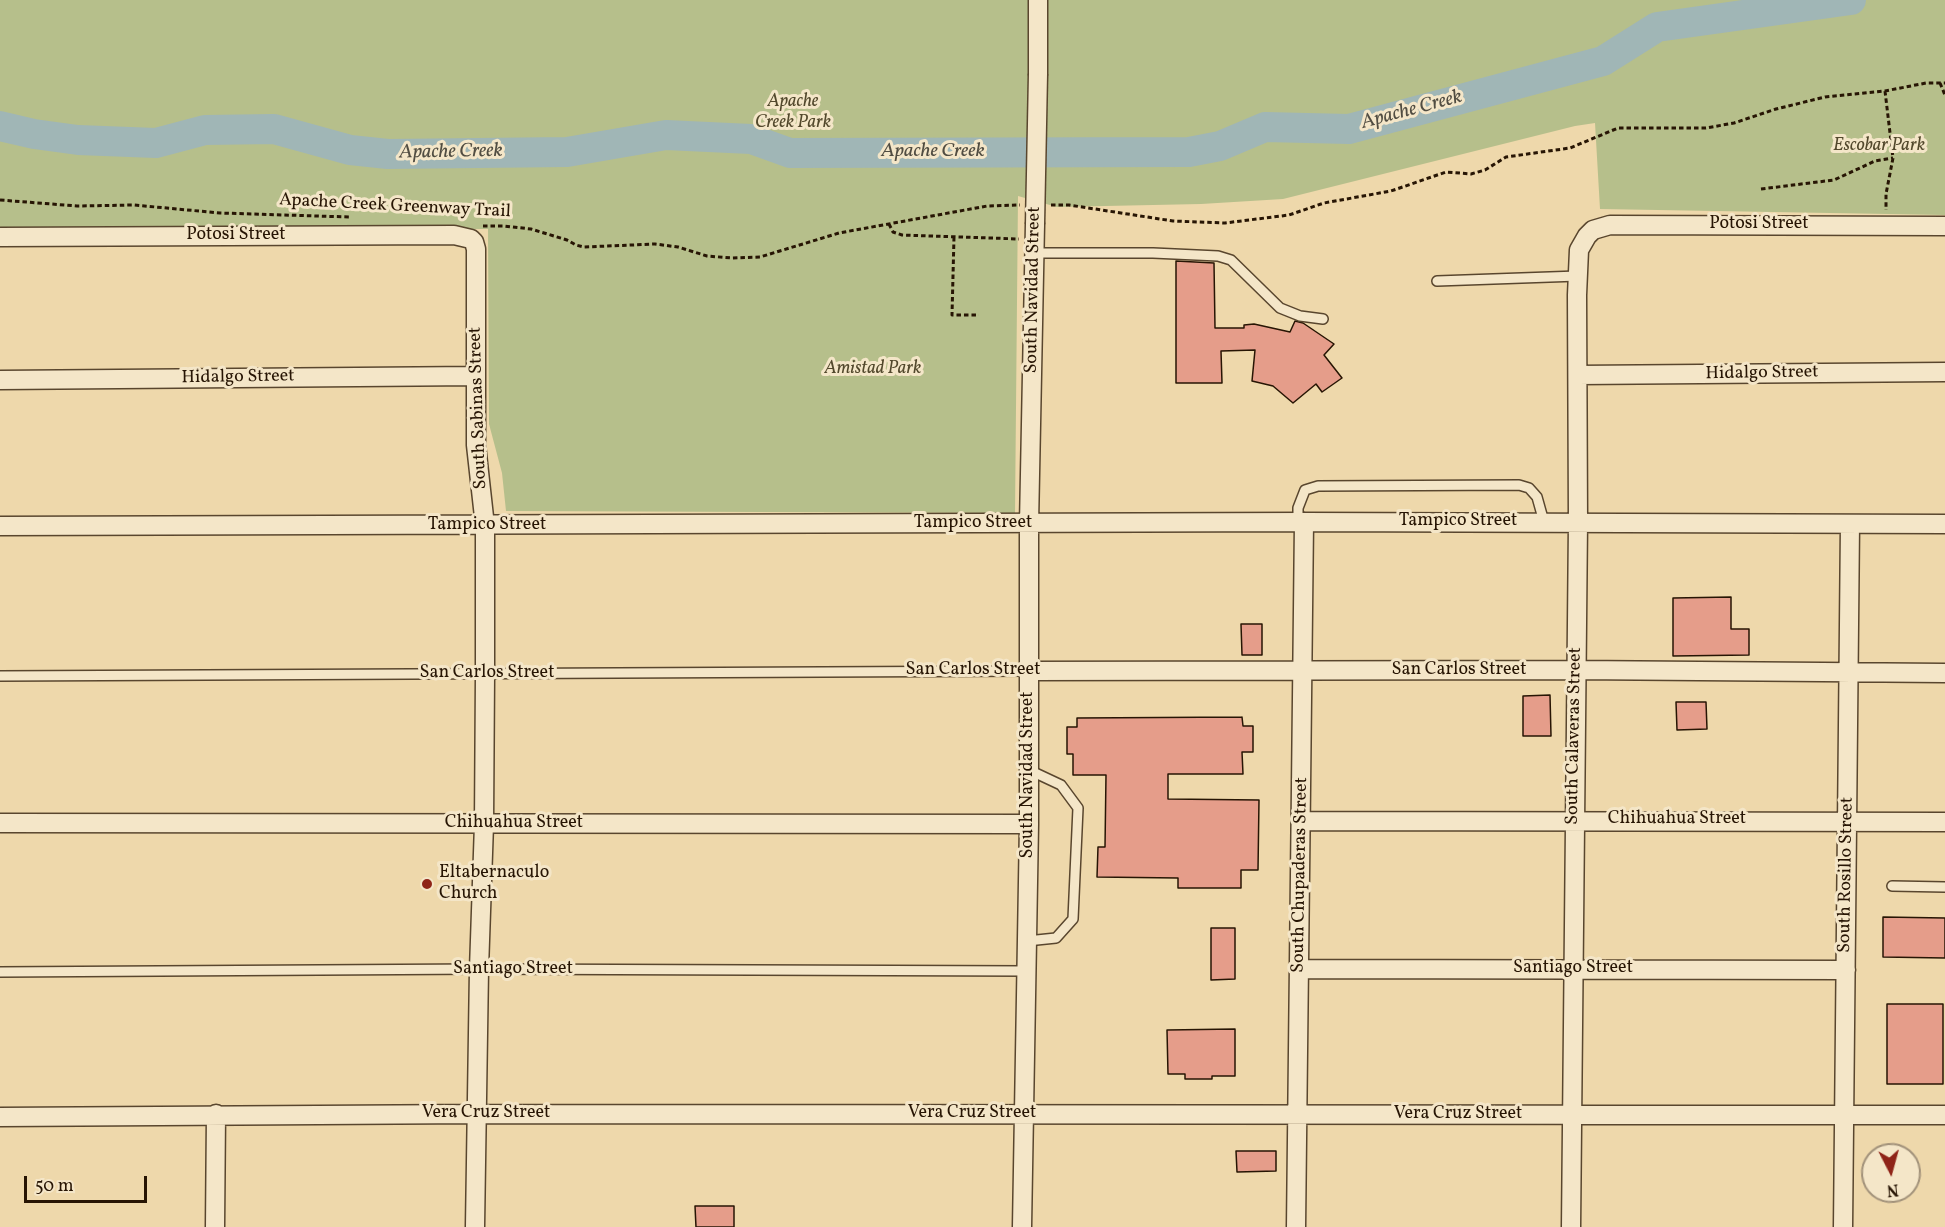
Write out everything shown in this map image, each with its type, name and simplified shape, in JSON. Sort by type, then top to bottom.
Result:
[{"type":"street","name":"South Navidad Street","points":[[1022,1227],[1029,824],[1029,524],[1038,0]]},
{"type":"street","name":"Potosi Street","points":[[1582,245],[1593,230],[1610,225],[1945,226]]},
{"type":"street","name":"Potosi Street","points":[[0,237],[454,235],[476,232]]},
{"type":"street","name":"South Sabinas Street","points":[[475,1227],[485,674],[485,526],[476,445],[476,232]]},
{"type":"street","name":"South Calaveras Street","points":[[1571,1227],[1578,522],[1578,276],[1582,245]]},
{"type":"street","name":"Hidalgo Street","points":[[1578,375],[1945,372]]},
{"type":"street","name":"Hidalgo Street","points":[[0,380],[476,376]]},
{"type":"street","name":"Tampico Street","points":[[0,526],[1301,522],[1945,524]]},
{"type":"street","name":"South Chupaderas Street","points":[[1296,1227],[1303,671],[1301,522]]},
{"type":"street","name":"South Rosillo Street","points":[[1843,1227],[1850,524]]},
{"type":"street","name":"San Carlos Street","points":[[1029,671],[1576,670],[1945,673]]},
{"type":"street","name":"Chihuahua Street","points":[[1301,821],[1847,820],[1945,822]]},
{"type":"street","name":"Chihuahua Street","points":[[0,823],[1029,824]]},
{"type":"street","name":"Santiago Street","points":[[1300,969],[1846,970]]},
{"type":"street","name":"Vera Cruz Street","points":[[0,1117],[216,1114],[1945,1115]]},
{"type":"street","points":[[215,1227],[216,1114]]},
{"type":"lane","points":[[1035,253],[1153,253],[1218,256],[1231,260],[1280,308],[1300,316],[1323,319]]},
{"type":"lane","points":[[1437,281],[1578,276]]},
{"type":"lane","points":[[1301,522],[1298,508],[1305,489],[1318,486],[1519,485],[1529,489],[1537,497],[1544,522]]},
{"type":"lane","name":"San Carlos Street","points":[[0,676],[1029,671]]},
{"type":"lane","points":[[1027,941],[1056,938],[1073,919],[1078,808],[1061,785],[1029,770]]},
{"type":"lane","points":[[1892,886],[1945,887]]},
{"type":"lane","name":"Santiago Street","points":[[0,972],[479,969],[1027,971]]},
{"type":"path","points":[[1048,205],[1069,205],[1173,221],[1225,223],[1289,214],[1324,203],[1391,191],[1446,172],[1471,174],[1485,170],[1506,157],[1570,148],[1618,128],[1706,128],[1734,123],[1776,109],[1825,97],[1885,91],[1926,83],[1945,83]]},
{"type":"path","points":[[1940,83],[1945,94]]},
{"type":"path","points":[[1885,91],[1893,158],[1886,194],[1886,212]]},
{"type":"path","points":[[1761,189],[1834,180],[1844,177],[1861,166],[1893,158]]},
{"type":"path","name":"Apache Creek Greenway Trail","points":[[0,200],[77,206],[134,205],[220,213],[353,217]]},
{"type":"path","name":"Apache Creek Greenway Trail","points":[[476,232],[531,229],[584,246],[656,244],[678,247],[707,256],[760,257],[838,233],[987,206],[1027,205]]},
{"type":"path","points":[[889,224],[893,232],[902,235],[1021,239]]},
{"type":"path","points":[[954,237],[952,315],[979,315]]},
{"type":"green space","name":"Apache Creek Park","points":[[0,0],[1945,0],[1945,215],[1600,209],[1595,123],[1575,126],[1283,199],[1201,204],[1057,207],[1018,196],[1015,513],[506,511],[502,473],[489,424],[488,229],[0,228]]},
{"type":"building","points":[[1176,261],[1214,263],[1215,328],[1244,328],[1244,325],[1254,324],[1290,332],[1295,321],[1303,323],[1334,344],[1324,355],[1342,378],[1322,392],[1316,384],[1293,403],[1273,386],[1252,381],[1255,350],[1221,351],[1222,383],[1176,383]]},
{"type":"building","points":[[1731,597],[1731,629],[1749,629],[1749,655],[1673,656],[1673,598]]},
{"type":"building","points":[[1241,624],[1262,624],[1262,655],[1242,655]]},
{"type":"building","points":[[1550,695],[1551,736],[1523,736],[1523,696]]},
{"type":"building","points":[[1676,702],[1706,702],[1707,729],[1677,730]]},
{"type":"building","points":[[1242,717],[1243,726],[1253,726],[1253,752],[1242,752],[1243,774],[1168,774],[1168,799],[1259,800],[1258,870],[1241,870],[1241,888],[1178,888],[1178,878],[1097,877],[1098,847],[1105,847],[1106,775],[1073,775],[1073,754],[1067,754],[1067,727],[1077,727],[1077,718]]},
{"type":"building","points":[[1883,917],[1945,918],[1945,958],[1883,957]]},
{"type":"building","points":[[1211,928],[1235,928],[1235,979],[1211,980]]},
{"type":"building","points":[[1887,1004],[1943,1004],[1943,1084],[1887,1084]]},
{"type":"building","points":[[1235,1029],[1235,1076],[1185,1079],[1185,1074],[1168,1074],[1167,1030]]},
{"type":"building","points":[[1236,1151],[1276,1151],[1276,1171],[1237,1172]]},
{"type":"building","points":[[695,1206],[734,1206],[734,1227],[696,1227]]},
{"type":"waterway","name":"Apache Creek","points":[[0,126],[34,134],[78,140],[156,143],[205,130],[274,129],[350,150],[388,154],[567,152],[666,135],[751,139],[790,153],[1189,152],[1220,146],[1265,127],[1349,129],[1603,61],[1657,27],[1851,0]]},
{"type":"place","name":"Eltabernaculo Church","points":[[427,884]]},
{"type":"park label","name":"Escobar Park","points":[[1879,147]]},
{"type":"park label","name":"Amistad Park","points":[[873,370]]}]
